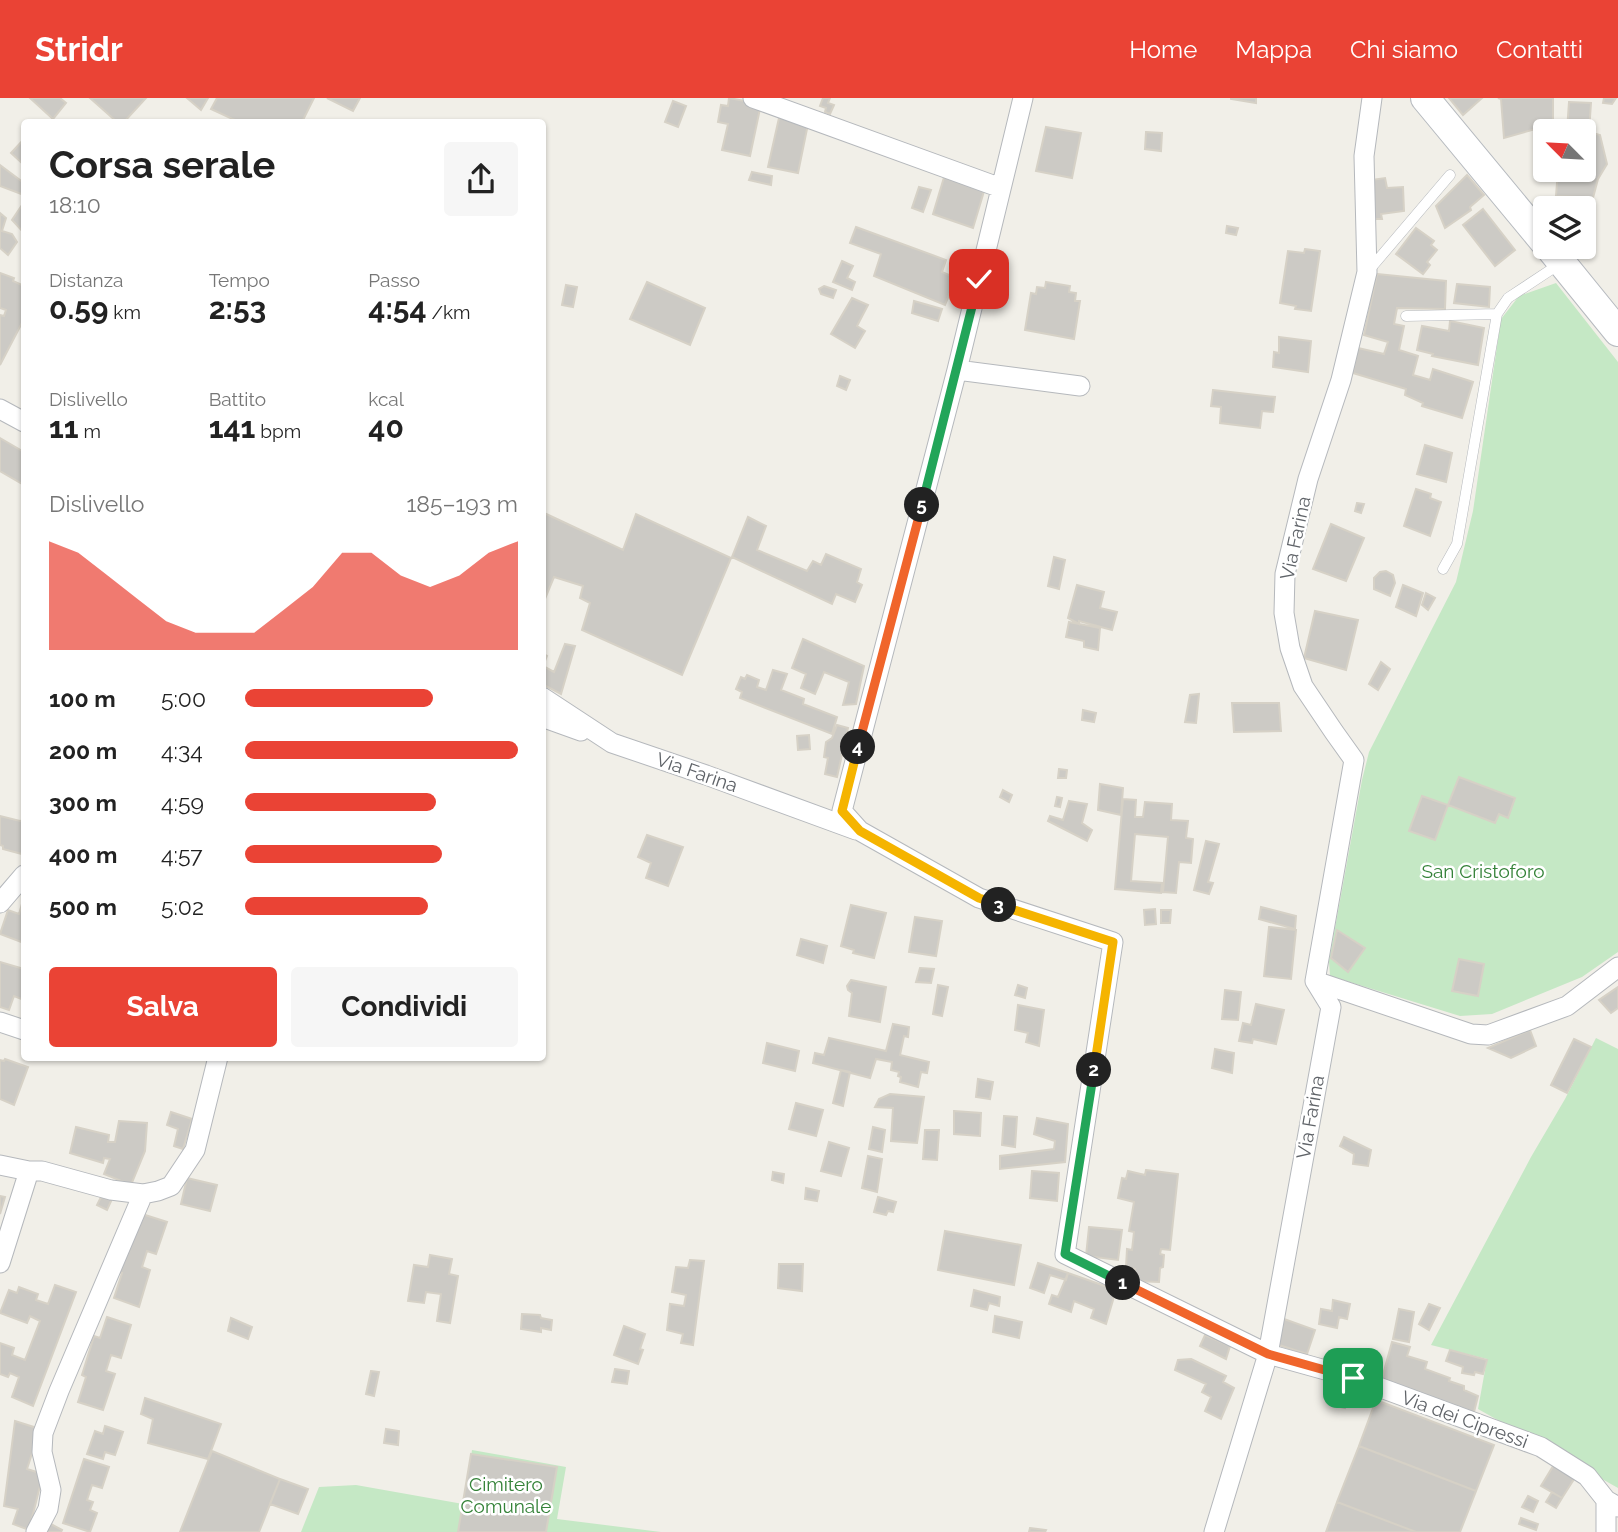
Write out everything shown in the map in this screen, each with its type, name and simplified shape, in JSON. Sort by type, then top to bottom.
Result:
[{"type":"main road","points":[[1425,98],[1533,228]]},
{"type":"main road","points":[[1559,259],[1618,332]]},
{"type":"street","points":[[753,98],[1001,188]]},
{"type":"street","points":[[860,831],[842,811],[957,370],[1023,98]]},
{"type":"street","name":"Via Farina","points":[[546,700],[611,743],[860,831],[979,898],[1113,942],[1065,1254],[1268,1354],[1331,1007],[1315,981],[1354,760],[1303,686],[1290,648],[1284,613],[1285,574],[1308,479],[1341,380],[1367,272],[1364,156],[1372,98]]},
{"type":"street","points":[[957,370],[1080,386]]},
{"type":"street","points":[[0,408],[21,420]]},
{"type":"street","points":[[546,719],[611,743]]},
{"type":"street","points":[[0,903],[21,878]]},
{"type":"street","points":[[1315,981],[1471,1034],[1488,1035],[1567,1006],[1618,967]]},
{"type":"street","points":[[0,1021],[21,1029]]},
{"type":"street","points":[[0,1166],[42,1171],[111,1190],[143,1194],[171,1186],[195,1150],[217,1061]]},
{"type":"street","points":[[0,1263],[29,1171]]},
{"type":"street","points":[[36,1532],[48,1509],[51,1490],[42,1452],[43,1433],[143,1194]]},
{"type":"street","points":[[1214,1532],[1268,1354]]},
{"type":"street","name":"Via dei Cipressi","points":[[1268,1354],[1353,1378],[1541,1447],[1587,1476],[1612,1504],[1606,1532]]},
{"type":"lane","points":[[1367,272],[1450,175]]},
{"type":"lane","points":[[1443,569],[1457,544],[1497,314],[1508,298],[1545,259]]},
{"type":"lane","points":[[1406,316],[1497,314]]},
{"type":"green space","name":"San Cristoforo","points":[[1556,283],[1618,362],[1618,952],[1582,977],[1492,1014],[1460,1016],[1330,976],[1329,961],[1369,752],[1456,582],[1473,511],[1501,319],[1519,296]]},
{"type":"green space","points":[[1596,1038],[1618,1049],[1618,1488],[1478,1409],[1487,1359],[1431,1345]]},
{"type":"green space","name":"Cimitero Comunale","points":[[472,1450],[566,1467],[557,1519],[661,1532],[301,1532],[319,1487],[356,1485],[463,1504]]},
{"type":"building","points":[[30,98],[60,98],[66,103],[53,119]]},
{"type":"building","points":[[90,98],[146,98],[127,119],[114,119]]},
{"type":"building","points":[[187,98],[208,98],[201,110]]},
{"type":"building","points":[[217,98],[314,98],[304,119],[233,119],[211,109]]},
{"type":"building","points":[[327,98],[360,98],[353,111]]},
{"type":"building","points":[[729,98],[761,104],[750,156],[722,150],[728,124],[718,122],[721,105],[728,106]]},
{"type":"building","points":[[823,98],[830,98],[828,103],[834,105],[830,114],[825,112],[826,108],[820,106]]},
{"type":"building","points":[[1256,98],[1256,103],[1231,99]]},
{"type":"building","points":[[1449,98],[1482,98],[1463,115]]},
{"type":"building","points":[[1498,98],[1553,98],[1553,119],[1533,119],[1533,130],[1504,138],[1501,99]]},
{"type":"building","points":[[1604,98],[1616,98],[1612,104],[1603,103]]},
{"type":"building","points":[[673,101],[686,106],[678,127],[665,122]]},
{"type":"building","points":[[1569,102],[1591,103],[1590,119],[1568,119]]},
{"type":"building","points":[[779,118],[808,124],[798,173],[768,167]]},
{"type":"building","points":[[1046,127],[1081,133],[1072,178],[1036,171]]},
{"type":"building","points":[[1146,132],[1162,133],[1161,151],[1145,149]]},
{"type":"building","points":[[1596,134],[1600,135],[1607,164],[1598,179],[1593,196],[1556,196],[1557,182],[1596,182]]},
{"type":"building","points":[[21,142],[21,162],[11,153]]},
{"type":"building","points":[[0,165],[21,181],[21,194],[0,186]]},
{"type":"building","points":[[752,172],[772,176],[771,185],[749,180]]},
{"type":"building","points":[[945,174],[985,188],[973,228],[933,214]]},
{"type":"building","points":[[1467,175],[1484,195],[1470,207],[1471,210],[1445,228],[1436,206]]},
{"type":"building","points":[[1385,178],[1387,188],[1403,187],[1404,211],[1381,214],[1382,219],[1374,219],[1371,180]]},
{"type":"building","points":[[919,187],[931,190],[923,212],[912,208]]},
{"type":"building","points":[[21,206],[21,230],[12,220]]},
{"type":"building","points":[[1483,209],[1515,250],[1495,266],[1463,225]]},
{"type":"building","points":[[0,213],[6,218],[2,231],[12,234],[17,242],[8,255],[0,248]]},
{"type":"building","points":[[1227,226],[1238,228],[1236,235],[1226,233]]},
{"type":"building","points":[[856,227],[946,260],[942,272],[956,278],[945,305],[874,276],[881,254],[850,243]]},
{"type":"building","points":[[1416,228],[1434,241],[1431,245],[1437,250],[1427,262],[1430,265],[1423,274],[1396,254]]},
{"type":"building","points":[[1305,249],[1320,251],[1311,311],[1280,303],[1288,251],[1304,253]]},
{"type":"building","points":[[842,261],[853,266],[847,278],[855,282],[852,290],[833,282]]},
{"type":"building","points":[[0,273],[14,278],[13,281],[21,285],[21,325],[0,365],[0,315],[4,316],[6,310],[0,308]]},
{"type":"building","points":[[1377,274],[1446,281],[1445,309],[1397,308],[1394,324],[1404,326],[1399,350],[1418,356],[1413,375],[1430,380],[1433,369],[1473,382],[1462,418],[1422,406],[1423,403],[1405,395],[1406,389],[1353,373],[1358,348],[1384,354],[1388,342],[1364,335]]},
{"type":"building","points":[[647,282],[705,308],[690,345],[630,319]]},
{"type":"building","points":[[1046,282],[1070,286],[1069,292],[1076,293],[1075,301],[1080,301],[1074,339],[1025,330],[1031,293],[1036,294],[1037,287],[1045,288]]},
{"type":"building","points":[[1457,284],[1490,287],[1489,307],[1454,303]]},
{"type":"building","points":[[566,285],[577,287],[573,307],[562,305]]},
{"type":"building","points":[[824,286],[836,290],[833,298],[821,294],[819,289]]},
{"type":"building","points":[[852,298],[868,305],[857,326],[865,331],[855,348],[831,334]]},
{"type":"building","points":[[914,301],[942,309],[938,321],[912,313]]},
{"type":"building","points":[[1450,321],[1484,328],[1478,365],[1432,356],[1433,354],[1417,350],[1422,326],[1449,331]]},
{"type":"building","points":[[1279,337],[1311,341],[1308,372],[1273,367],[1274,352],[1279,353]]},
{"type":"building","points":[[840,376],[850,380],[846,390],[837,386]]},
{"type":"building","points":[[1213,390],[1275,397],[1273,412],[1262,411],[1260,428],[1220,423],[1221,407],[1211,406]]},
{"type":"building","points":[[0,438],[21,450],[21,483],[0,471]]},
{"type":"building","points":[[1425,445],[1452,453],[1446,482],[1417,474]]},
{"type":"building","points":[[1416,489],[1431,494],[1430,498],[1441,502],[1430,536],[1404,526]]},
{"type":"building","points":[[1357,503],[1364,504],[1361,513],[1355,511]]},
{"type":"building","points":[[546,514],[623,550],[636,514],[731,558],[682,675],[582,630],[590,603],[580,598],[583,586],[554,577],[546,596]]},
{"type":"building","points":[[748,517],[766,526],[757,550],[807,571],[813,561],[821,565],[826,554],[861,569],[857,582],[862,585],[855,602],[836,594],[832,604],[732,557]]},
{"type":"building","points":[[1331,524],[1364,538],[1346,581],[1313,569]]},
{"type":"building","points":[[1054,557],[1065,560],[1059,589],[1048,586]]},
{"type":"building","points":[[1386,571],[1393,575],[1395,583],[1390,596],[1374,589],[1374,578],[1380,572]]},
{"type":"building","points":[[1077,585],[1104,592],[1100,608],[1117,612],[1112,630],[1079,621],[1079,624],[1068,618]]},
{"type":"building","points":[[1403,585],[1423,593],[1416,616],[1396,607]]},
{"type":"building","points":[[1426,593],[1435,598],[1428,610],[1422,605]]},
{"type":"building","points":[[1315,611],[1358,620],[1346,670],[1304,658]]},
{"type":"building","points":[[1069,622],[1100,628],[1098,650],[1084,647],[1084,641],[1066,637]]},
{"type":"building","points":[[803,639],[864,666],[856,704],[843,705],[849,682],[824,672],[815,694],[801,688],[806,674],[792,668]]},
{"type":"building","points":[[565,644],[575,646],[561,694],[546,686],[546,668],[554,672]]},
{"type":"building","points":[[1381,662],[1390,669],[1378,690],[1369,684]]},
{"type":"building","points":[[773,670],[787,674],[781,690],[804,699],[803,704],[837,717],[832,734],[740,698],[742,692],[736,689],[741,677],[745,679],[747,675],[759,680],[757,687],[766,690]]},
{"type":"building","points":[[1199,694],[1196,723],[1185,722],[1190,695]]},
{"type":"building","points":[[1232,703],[1279,703],[1281,731],[1234,732]]},
{"type":"building","points":[[1083,710],[1096,713],[1094,722],[1082,720]]},
{"type":"building","points":[[837,725],[848,728],[837,777],[825,774],[828,758],[824,757],[826,742],[832,738]]},
{"type":"building","points":[[809,735],[810,749],[798,750],[797,736]]},
{"type":"building","points":[[1059,769],[1067,770],[1066,778],[1058,778]]},
{"type":"building","points":[[1459,777],[1515,798],[1508,818],[1499,814],[1495,823],[1448,805]]},
{"type":"building","points":[[1100,784],[1123,788],[1121,815],[1098,810]]},
{"type":"building","points":[[1003,790],[1012,795],[1009,802],[1000,797]]},
{"type":"building","points":[[1422,796],[1448,805],[1435,840],[1409,831]]},
{"type":"building","points":[[1057,797],[1062,798],[1060,807],[1055,806]]},
{"type":"building","points":[[1123,799],[1136,800],[1135,817],[1143,817],[1145,802],[1172,804],[1171,820],[1188,821],[1186,838],[1193,839],[1191,863],[1179,862],[1176,893],[1163,892],[1168,837],[1135,834],[1131,881],[1162,883],[1161,893],[1115,889]]},
{"type":"building","points":[[1069,801],[1087,804],[1082,823],[1092,830],[1087,841],[1048,821],[1050,816],[1063,820]]},
{"type":"building","points":[[0,816],[21,821],[21,854],[3,849],[0,845]]},
{"type":"building","points":[[647,835],[683,847],[668,886],[646,878],[651,863],[638,857]]},
{"type":"building","points":[[1206,841],[1219,844],[1208,882],[1213,883],[1209,894],[1194,890]]},
{"type":"building","points":[[851,905],[886,913],[874,958],[853,953],[854,950],[841,946]]},
{"type":"building","points":[[21,907],[21,942],[0,934],[8,910],[19,914]]},
{"type":"building","points":[[1261,907],[1296,916],[1295,929],[1259,919]]},
{"type":"building","points":[[1155,909],[1156,924],[1145,925],[1144,910]]},
{"type":"building","points":[[1161,910],[1171,910],[1170,923],[1161,923]]},
{"type":"building","points":[[915,917],[942,921],[936,956],[909,952]]},
{"type":"building","points":[[1269,927],[1296,930],[1291,979],[1264,976]]},
{"type":"building","points":[[1337,930],[1365,948],[1348,972],[1331,958]]},
{"type":"building","points":[[801,939],[827,946],[823,963],[797,955]]},
{"type":"building","points":[[1459,959],[1484,964],[1478,996],[1452,991]]},
{"type":"building","points":[[0,962],[21,968],[21,999],[14,996],[9,1010],[0,1007]]},
{"type":"building","points":[[920,968],[934,969],[931,983],[916,982]]},
{"type":"building","points":[[851,980],[886,987],[880,1022],[849,1016],[852,993],[847,986]]},
{"type":"building","points":[[938,985],[948,987],[942,1016],[933,1014]]},
{"type":"building","points":[[1018,985],[1027,988],[1025,998],[1015,995]]},
{"type":"building","points":[[1618,987],[1618,1008],[1611,1013],[1599,1000]]},
{"type":"building","points":[[1225,990],[1241,992],[1238,1020],[1222,1019]]},
{"type":"building","points":[[1256,1004],[1284,1010],[1276,1044],[1253,1039],[1252,1043],[1239,1041],[1243,1023],[1251,1025]]},
{"type":"building","points":[[1018,1005],[1044,1010],[1039,1046],[1026,1042],[1028,1033],[1015,1030]]},
{"type":"building","points":[[893,1024],[909,1027],[908,1037],[904,1036],[900,1055],[929,1062],[927,1073],[921,1072],[918,1087],[900,1082],[899,1072],[891,1070],[892,1062],[876,1059],[870,1078],[813,1063],[815,1053],[824,1055],[829,1038],[886,1051]]},
{"type":"building","points":[[1530,1030],[1536,1046],[1511,1058],[1488,1048]]},
{"type":"building","points":[[1574,1039],[1591,1047],[1567,1093],[1551,1085]]},
{"type":"building","points":[[767,1043],[799,1051],[795,1071],[763,1063]]},
{"type":"building","points":[[1215,1049],[1234,1053],[1232,1073],[1212,1068]]},
{"type":"building","points":[[5,1059],[28,1067],[14,1105],[0,1099],[0,1060]]},
{"type":"building","points":[[841,1070],[850,1072],[843,1106],[833,1103]]},
{"type":"building","points":[[978,1079],[993,1082],[990,1099],[976,1097]]},
{"type":"building","points":[[890,1094],[924,1097],[917,1143],[891,1141],[893,1108],[875,1107],[879,1099]]},
{"type":"building","points":[[796,1103],[823,1110],[816,1136],[789,1129]]},
{"type":"building","points":[[954,1111],[981,1113],[980,1136],[954,1134]]},
{"type":"building","points":[[171,1112],[192,1119],[183,1149],[174,1146],[178,1129],[167,1125]]},
{"type":"building","points":[[1004,1116],[1017,1117],[1015,1147],[1002,1145]]},
{"type":"building","points":[[1037,1118],[1068,1124],[1065,1162],[1000,1169],[1000,1156],[1054,1149],[1055,1141],[1034,1134]]},
{"type":"building","points":[[119,1121],[147,1123],[145,1151],[131,1185],[104,1174],[110,1159],[104,1158],[103,1163],[70,1153],[76,1127],[109,1135],[108,1142],[115,1142]]},
{"type":"building","points":[[873,1127],[885,1130],[882,1152],[869,1149]]},
{"type":"building","points":[[925,1130],[939,1130],[937,1160],[923,1159]]},
{"type":"building","points":[[1344,1137],[1371,1150],[1368,1166],[1353,1164],[1354,1154],[1340,1146]]},
{"type":"building","points":[[829,1142],[849,1148],[841,1176],[821,1171]]},
{"type":"building","points":[[868,1156],[882,1159],[877,1192],[862,1188]]},
{"type":"building","points":[[1146,1170],[1178,1174],[1170,1250],[1161,1249],[1160,1254],[1164,1255],[1159,1282],[1135,1281],[1135,1269],[1126,1267],[1127,1249],[1132,1250],[1134,1232],[1129,1231],[1134,1202],[1118,1198],[1122,1178],[1126,1179],[1128,1171],[1145,1175]]},
{"type":"building","points":[[1032,1171],[1059,1173],[1057,1201],[1030,1198]]},
{"type":"building","points":[[773,1172],[784,1174],[783,1183],[772,1180]]},
{"type":"building","points":[[187,1178],[217,1185],[210,1211],[181,1204]]},
{"type":"building","points":[[806,1188],[819,1191],[817,1201],[805,1199]]},
{"type":"building","points":[[102,1195],[112,1199],[107,1210],[97,1205]]},
{"type":"building","points":[[0,1196],[5,1197],[0,1214]]},
{"type":"building","points":[[878,1197],[896,1202],[893,1212],[888,1211],[886,1215],[874,1212]]},
{"type":"building","points":[[142,1214],[167,1222],[156,1254],[147,1251],[142,1267],[150,1270],[139,1307],[114,1298],[122,1273],[117,1272]]},
{"type":"building","points":[[1089,1227],[1122,1230],[1118,1260],[1086,1256]]},
{"type":"building","points":[[945,1231],[1021,1245],[1014,1285],[938,1270]]},
{"type":"building","points":[[430,1255],[452,1259],[449,1274],[458,1276],[450,1323],[437,1321],[441,1294],[426,1292],[424,1303],[408,1301],[414,1265],[428,1267]]},
{"type":"building","points":[[690,1260],[704,1261],[693,1345],[681,1343],[683,1334],[667,1330],[670,1304],[684,1306],[686,1295],[672,1292],[676,1267],[688,1268]]},
{"type":"building","points":[[1038,1263],[1068,1273],[1066,1280],[1050,1275],[1044,1293],[1030,1288]]},
{"type":"building","points":[[779,1264],[803,1264],[802,1291],[778,1288]]},
{"type":"building","points":[[1068,1273],[1116,1290],[1106,1324],[1091,1318],[1094,1309],[1074,1301],[1071,1312],[1049,1304],[1052,1295],[1058,1297]]},
{"type":"building","points":[[55,1285],[76,1292],[33,1406],[12,1397],[19,1377],[10,1373],[8,1377],[0,1374],[0,1343],[14,1348],[12,1355],[25,1360],[40,1321],[30,1316],[27,1323],[0,1313],[9,1290],[17,1293],[19,1287],[38,1294],[36,1300],[48,1304]]},
{"type":"building","points":[[974,1290],[1000,1297],[999,1306],[989,1303],[987,1310],[971,1306]]},
{"type":"building","points":[[1333,1300],[1350,1304],[1347,1319],[1339,1317],[1337,1328],[1319,1324],[1321,1309],[1332,1311]]},
{"type":"building","points":[[1429,1304],[1440,1308],[1429,1330],[1419,1324]]},
{"type":"building","points":[[1399,1309],[1414,1312],[1409,1342],[1393,1339]]},
{"type":"building","points":[[522,1314],[540,1315],[541,1318],[552,1320],[551,1330],[541,1328],[541,1332],[521,1329]]},
{"type":"building","points":[[995,1316],[1022,1322],[1019,1338],[993,1332]]},
{"type":"building","points":[[107,1317],[131,1325],[121,1358],[111,1355],[106,1371],[115,1374],[103,1410],[78,1402],[86,1377],[82,1375],[94,1336],[100,1338]]},
{"type":"building","points":[[231,1318],[252,1327],[248,1339],[228,1331]]},
{"type":"building","points":[[1284,1319],[1315,1330],[1307,1354],[1279,1345]]},
{"type":"building","points":[[624,1326],[645,1334],[638,1364],[614,1355]]},
{"type":"building","points":[[1205,1335],[1230,1346],[1226,1359],[1200,1346]]},
{"type":"building","points":[[1392,1342],[1410,1347],[1407,1356],[1427,1362],[1425,1369],[1450,1378],[1449,1381],[1464,1386],[1464,1390],[1478,1396],[1473,1416],[1381,1382]]},
{"type":"building","points":[[1450,1350],[1487,1360],[1483,1374],[1462,1373],[1463,1367],[1446,1361]]},
{"type":"building","points":[[1191,1359],[1226,1376],[1223,1382],[1234,1388],[1221,1419],[1205,1411],[1211,1397],[1202,1392],[1206,1384],[1175,1370],[1178,1360]]},
{"type":"building","points":[[615,1369],[629,1371],[627,1384],[612,1382]]},
{"type":"building","points":[[371,1371],[379,1372],[374,1396],[366,1394]]},
{"type":"building","points":[[1335,1391],[1349,1394],[1345,1408],[1332,1405]]},
{"type":"building","points":[[145,1398],[221,1424],[208,1459],[148,1443],[153,1419],[141,1414]]},
{"type":"building","points":[[1376,1400],[1494,1445],[1476,1491],[1359,1446]]},
{"type":"building","points":[[15,1421],[40,1429],[27,1469],[43,1474],[29,1530],[13,1524],[18,1509],[4,1506]]},
{"type":"building","points":[[105,1426],[123,1432],[115,1455],[105,1452],[103,1459],[87,1454],[95,1431],[103,1434]]},
{"type":"building","points":[[386,1429],[399,1431],[398,1445],[384,1443]]},
{"type":"building","points":[[1359,1446],[1476,1491],[1460,1532],[1416,1532],[1337,1502]]},
{"type":"building","points":[[212,1451],[280,1479],[259,1532],[180,1532]]},
{"type":"building","points":[[471,1454],[557,1467],[546,1532],[458,1532]]},
{"type":"building","points":[[84,1459],[109,1467],[102,1488],[92,1485],[87,1500],[93,1502],[90,1510],[97,1513],[90,1532],[63,1523]]},
{"type":"building","points":[[1555,1463],[1576,1476],[1562,1498],[1541,1486]]},
{"type":"building","points":[[280,1479],[308,1489],[298,1514],[270,1504]]},
{"type":"building","points":[[1552,1492],[1562,1498],[1556,1508],[1546,1502]]},
{"type":"building","points":[[1528,1496],[1538,1501],[1533,1512],[1522,1507]]},
{"type":"building","points":[[1337,1502],[1416,1532],[1326,1532]]},
{"type":"building","points":[[1521,1518],[1538,1524],[1536,1530],[1519,1524]]},
{"type":"building","points":[[49,1523],[62,1530],[61,1532],[45,1532]]},
{"type":"building","points":[[1030,1528],[1046,1530],[1029,1532]]},
{"type":"route","points":[[979,279],[842,811],[860,831],[979,898],[1113,942],[1065,1254],[1268,1354],[1353,1378]]}]
